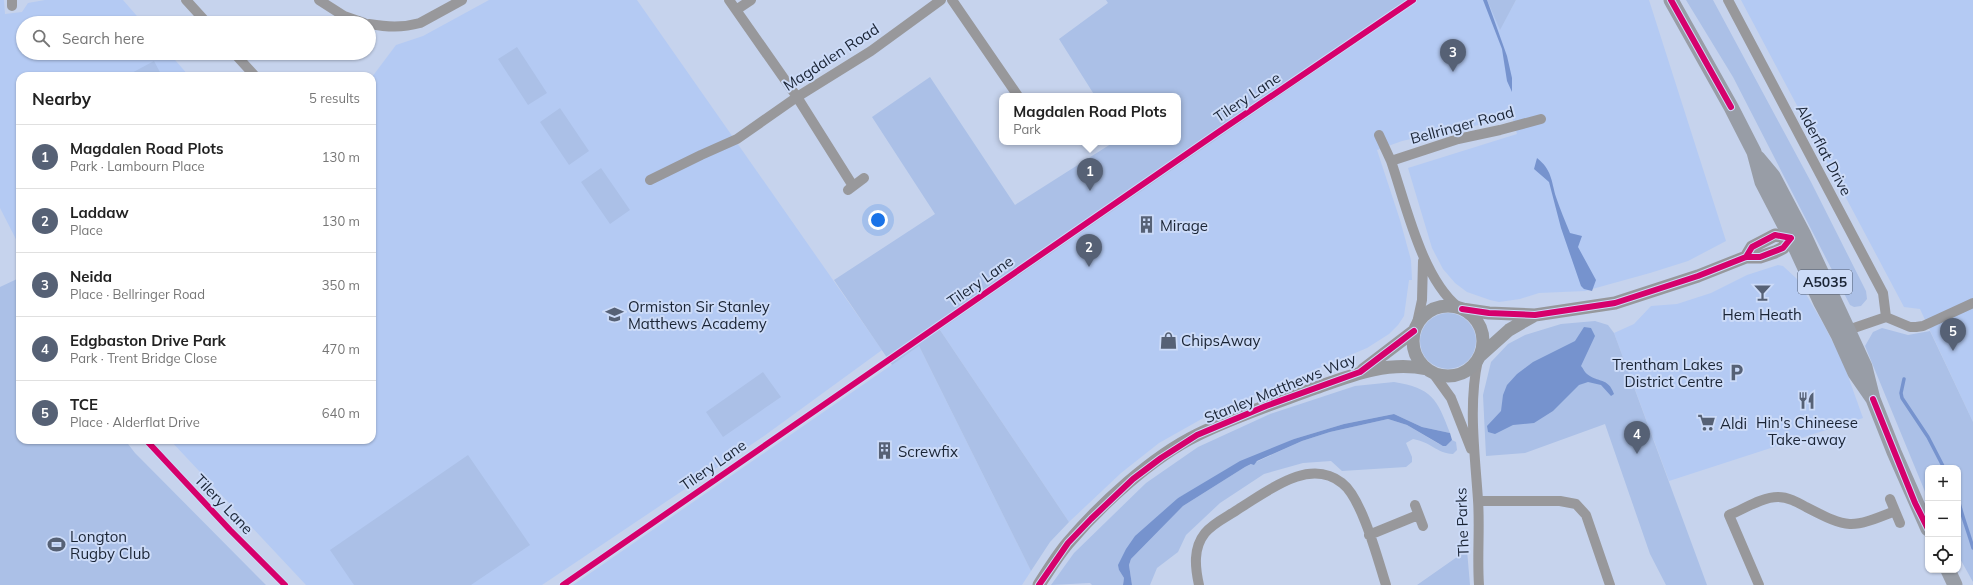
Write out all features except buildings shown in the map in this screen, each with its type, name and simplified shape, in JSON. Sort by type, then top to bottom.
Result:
[{"type":"main road","name":"A5035","points":[[1671,0],[1708,64],[1754,152],[1773,176],[1797,236],[1848,330],[1865,367],[1873,400],[1915,503],[1925,523]]},
{"type":"main road","points":[[1535,315],[1509,330],[1470,368],[1461,374],[1444,376],[1430,371],[1420,363],[1413,350],[1416,327],[1428,312],[1437,307],[1447,306],[1489,313],[1535,315],[1615,303],[1698,276],[1746,257],[1752,246],[1775,235],[1797,236]]},
{"type":"main road","name":"A5035","points":[[1797,236],[1803,266],[1855,373],[1873,400]]},
{"type":"main road","points":[[1460,308],[1471,314],[1480,326],[1483,341],[1479,358]]},
{"type":"main road","name":"Stanley Matthews Way","points":[[1360,372],[1416,327]]},
{"type":"main road","name":"Stanley Matthews Way","points":[[1039,585],[1068,543],[1133,479],[1196,435],[1266,406],[1360,372],[1402,366],[1430,371]]},
{"type":"main road","points":[[1949,573],[1955,585]]},
{"type":"street","points":[[186,0],[201,16]]},
{"type":"street","points":[[319,0],[344,16]]},
{"type":"street","points":[[376,25],[385,27],[412,25],[462,0]]},
{"type":"street","points":[[729,0],[797,97],[851,188],[864,178]]},
{"type":"street","points":[[736,10],[751,0]]},
{"type":"street","name":"Magdalen Road","points":[[650,180],[737,139],[797,97],[871,51],[941,0]]},
{"type":"street","points":[[952,0],[1016,93]]},
{"type":"street","name":"Alderflat Drive","points":[[1728,0],[1882,293],[1886,317]]},
{"type":"street","points":[[240,60],[251,72]]},
{"type":"street","name":"Bellringer Road","points":[[1391,161],[1458,139],[1519,126],[1540,119]]},
{"type":"street","points":[[1379,136],[1391,161],[1422,255],[1431,275],[1447,297],[1460,308]]},
{"type":"street","points":[[1416,327],[1422,300],[1422,255]]},
{"type":"street","points":[[1848,330],[1886,317],[1910,327],[1923,326],[1973,303]]},
{"type":"street","name":"The Parks","points":[[1479,358],[1474,386],[1474,459],[1478,501],[1479,585]]},
{"type":"street","name":"The Parks","points":[[1430,371],[1455,406],[1474,459]]},
{"type":"street","points":[[1199,585],[1196,563],[1199,544],[1205,533],[1212,526],[1294,477],[1319,474],[1331,476],[1342,483],[1353,495],[1369,534],[1386,585]]},
{"type":"street","points":[[1759,585],[1729,515],[1769,498],[1778,496],[1790,499],[1843,524],[1863,524],[1895,511]]},
{"type":"street","points":[[1890,499],[1900,523]]},
{"type":"street","points":[[1478,501],[1568,501],[1576,504],[1586,515],[1610,585]]},
{"type":"street","points":[[1415,505],[1423,526]]},
{"type":"street","points":[[1369,534],[1418,515]]},
{"type":"shaded area","points":[[0,0],[4,0],[5,14],[22,12],[28,3],[45,0],[123,0],[137,16],[16,16],[16,60],[175,60],[186,72],[16,72],[16,239],[0,208]]},
{"type":"shaded area","name":"Ormiston Sir Stanley Matthews Academy","points":[[489,0],[637,0],[882,350],[764,436],[542,585],[306,585],[174,444],[376,444],[376,72],[396,45],[423,36]]},
{"type":"shaded area","points":[[1106,0],[1419,0],[940,330],[1069,522],[1050,542],[1031,571],[919,346],[892,365],[834,280],[935,214],[872,117],[930,77],[1015,205],[1109,145],[1181,145],[1181,93],[1093,93],[1059,39],[1108,3]]},
{"type":"shaded area","points":[[1419,0],[1487,0],[1500,29],[1516,0],[1649,0],[1726,241],[1688,261],[1585,291],[1539,293],[1520,299],[1499,302],[1490,300],[1467,292],[1455,283],[1443,269],[1432,248],[1408,168],[1517,134],[1512,116],[1504,121],[1461,128],[1402,141],[1377,150],[1400,220],[1411,260],[1412,280],[1409,280],[1404,316],[1398,325],[1389,334],[1367,348],[1214,412],[1159,443],[1121,473],[1069,522],[940,330]]},
{"type":"shaded area","points":[[1483,0],[1487,0],[1507,56],[1512,78],[1512,92],[1507,81],[1502,49]]},
{"type":"shaded area","points":[[1487,0],[1516,0],[1500,30]]},
{"type":"shaded area","points":[[1686,0],[1713,0],[1811,182],[1866,291],[1867,299],[1861,306],[1854,307],[1850,305],[1733,77]]},
{"type":"shaded area","points":[[1741,0],[1973,0],[1973,422],[1920,309],[1904,307]]},
{"type":"shaded area","points":[[517,47],[547,93],[528,105],[498,59]]},
{"type":"shaded area","points":[[154,61],[160,72],[133,72]]},
{"type":"shaded area","points":[[560,108],[589,151],[569,165],[540,122]]},
{"type":"shaded area","points":[[1537,158],[1546,167],[1552,180],[1558,202],[1570,233],[1582,236],[1578,247],[1596,280],[1592,291],[1584,289],[1581,286],[1561,228],[1549,182],[1534,169]]},
{"type":"shaded area","points":[[601,168],[630,210],[610,224],[581,182]]},
{"type":"shaded area","name":"Trentham Lakes District Centre","points":[[1778,265],[1783,266],[1797,279],[1824,325],[1843,362],[1863,418],[1669,481],[1614,333],[1634,324],[1651,306],[1677,304],[1711,293],[1747,275]]},
{"type":"shaded area","points":[[16,279],[16,444],[128,444],[135,453],[266,585],[0,585],[0,287]]},
{"type":"shaded area","points":[[1442,313],[1454,313],[1464,317],[1472,325],[1476,335],[1476,347],[1472,357],[1464,365],[1454,369],[1442,369],[1432,365],[1424,357],[1420,347],[1420,335],[1424,325],[1432,317]]},
{"type":"shaded area","points":[[1595,321],[1608,325],[1614,333],[1707,585],[1666,585],[1650,554],[1605,424],[1525,453],[1486,456],[1483,395],[1491,362],[1508,344],[1525,335],[1561,324]]},
{"type":"shaded area","points":[[1584,327],[1591,328],[1595,336],[1581,366],[1591,377],[1609,385],[1614,394],[1611,396],[1601,385],[1588,382],[1579,385],[1553,411],[1534,423],[1513,425],[1495,434],[1488,432],[1487,426],[1501,411],[1503,395],[1507,385],[1517,374],[1533,362],[1575,341]]},
{"type":"shaded area","points":[[1882,328],[1908,335],[1930,331],[1973,422],[1973,582],[1961,560],[1961,465],[1925,465],[1925,492],[1865,346],[1873,332]]},
{"type":"shaded area","points":[[919,346],[1031,571],[1022,585],[573,585]]},
{"type":"shaded area","points":[[763,372],[781,397],[723,437],[706,412]]},
{"type":"shaded area","points":[[1394,382],[1417,388],[1431,397],[1437,404],[1450,433],[1422,427],[1394,414],[1344,424],[1294,439],[1178,498],[1119,570],[1124,578],[1123,585],[1092,585],[1090,583],[1051,585],[1074,553],[1146,483],[1198,447],[1270,414],[1355,386]]},
{"type":"shaded area","points":[[1394,414],[1422,427],[1450,433],[1452,440],[1446,446],[1443,446],[1407,425],[1388,419],[1330,432],[1302,441],[1257,461],[1254,465],[1251,464],[1245,467],[1183,506],[1131,559],[1129,565],[1132,585],[1123,585],[1124,578],[1118,565],[1126,549],[1135,536],[1178,498],[1240,461],[1294,439],[1344,424]]},
{"type":"shaded area","points":[[1388,419],[1407,425],[1439,444],[1446,446],[1452,440],[1456,442],[1457,450],[1453,454],[1442,452],[1424,442],[1413,439],[1406,443],[1412,457],[1412,462],[1406,467],[1342,471],[1331,461],[1303,463],[1264,474],[1220,503],[1186,535],[1178,552],[1157,568],[1150,585],[1132,585],[1129,565],[1131,559],[1183,506],[1245,467],[1302,441],[1330,432]]},
{"type":"shaded area","points":[[468,455],[530,545],[471,585],[354,585],[330,550]]},
{"type":"shaded area","points":[[1467,550],[1470,585],[1417,585]]},
{"type":"waterway","points":[[1904,379],[1901,393],[1902,398],[1928,437],[1942,465]]},
{"type":"waterway","points":[[1958,501],[1973,548]]},
{"type":"cycle path","name":"Tilery Lane","points":[[563,585],[1217,133],[1413,0]]},
{"type":"cycle path","points":[[1671,0],[1731,107]]},
{"type":"cycle path","points":[[1462,309],[1489,313],[1535,315],[1615,303],[1698,276],[1746,257],[1760,257],[1783,248],[1791,238],[1775,235],[1752,247],[1746,257]]},
{"type":"cycle path","points":[[1039,585],[1068,543],[1091,519],[1133,479],[1161,458],[1197,435],[1266,406],[1360,372],[1414,331]]},
{"type":"cycle path","points":[[1873,399],[1915,503],[1925,523]]},
{"type":"cycle path","name":"Tilery Lane","points":[[150,444],[230,530],[285,585]]},
{"type":"place","name":"Neida","points":[[1453,72]]},
{"type":"place","name":"Magdalen Road Plots","points":[[1090,191]]},
{"type":"place","name":"Mirage","points":[[1147,225]]},
{"type":"place","name":"Laddaw","points":[[1089,267]]},
{"type":"place","name":"Hem Heath","points":[[1762,293]]},
{"type":"place","name":"Ormiston Sir Stanley Matthews Academy","points":[[615,315]]},
{"type":"place","name":"ChipsAway","points":[[1168,340]]},
{"type":"place","name":"TCE","points":[[1953,351]]},
{"type":"place","name":"Trentham Lakes District Centre","points":[[1736,373]]},
{"type":"place","name":"Hin's Chineese Take-away","points":[[1807,401]]},
{"type":"place","name":"Aldi","points":[[1707,423]]},
{"type":"place","name":"Screwfix","points":[[885,451]]},
{"type":"place","name":"Edgbaston Drive Park","points":[[1637,454]]},
{"type":"place","name":"Longton Rugby Club","points":[[57,545]]}]
